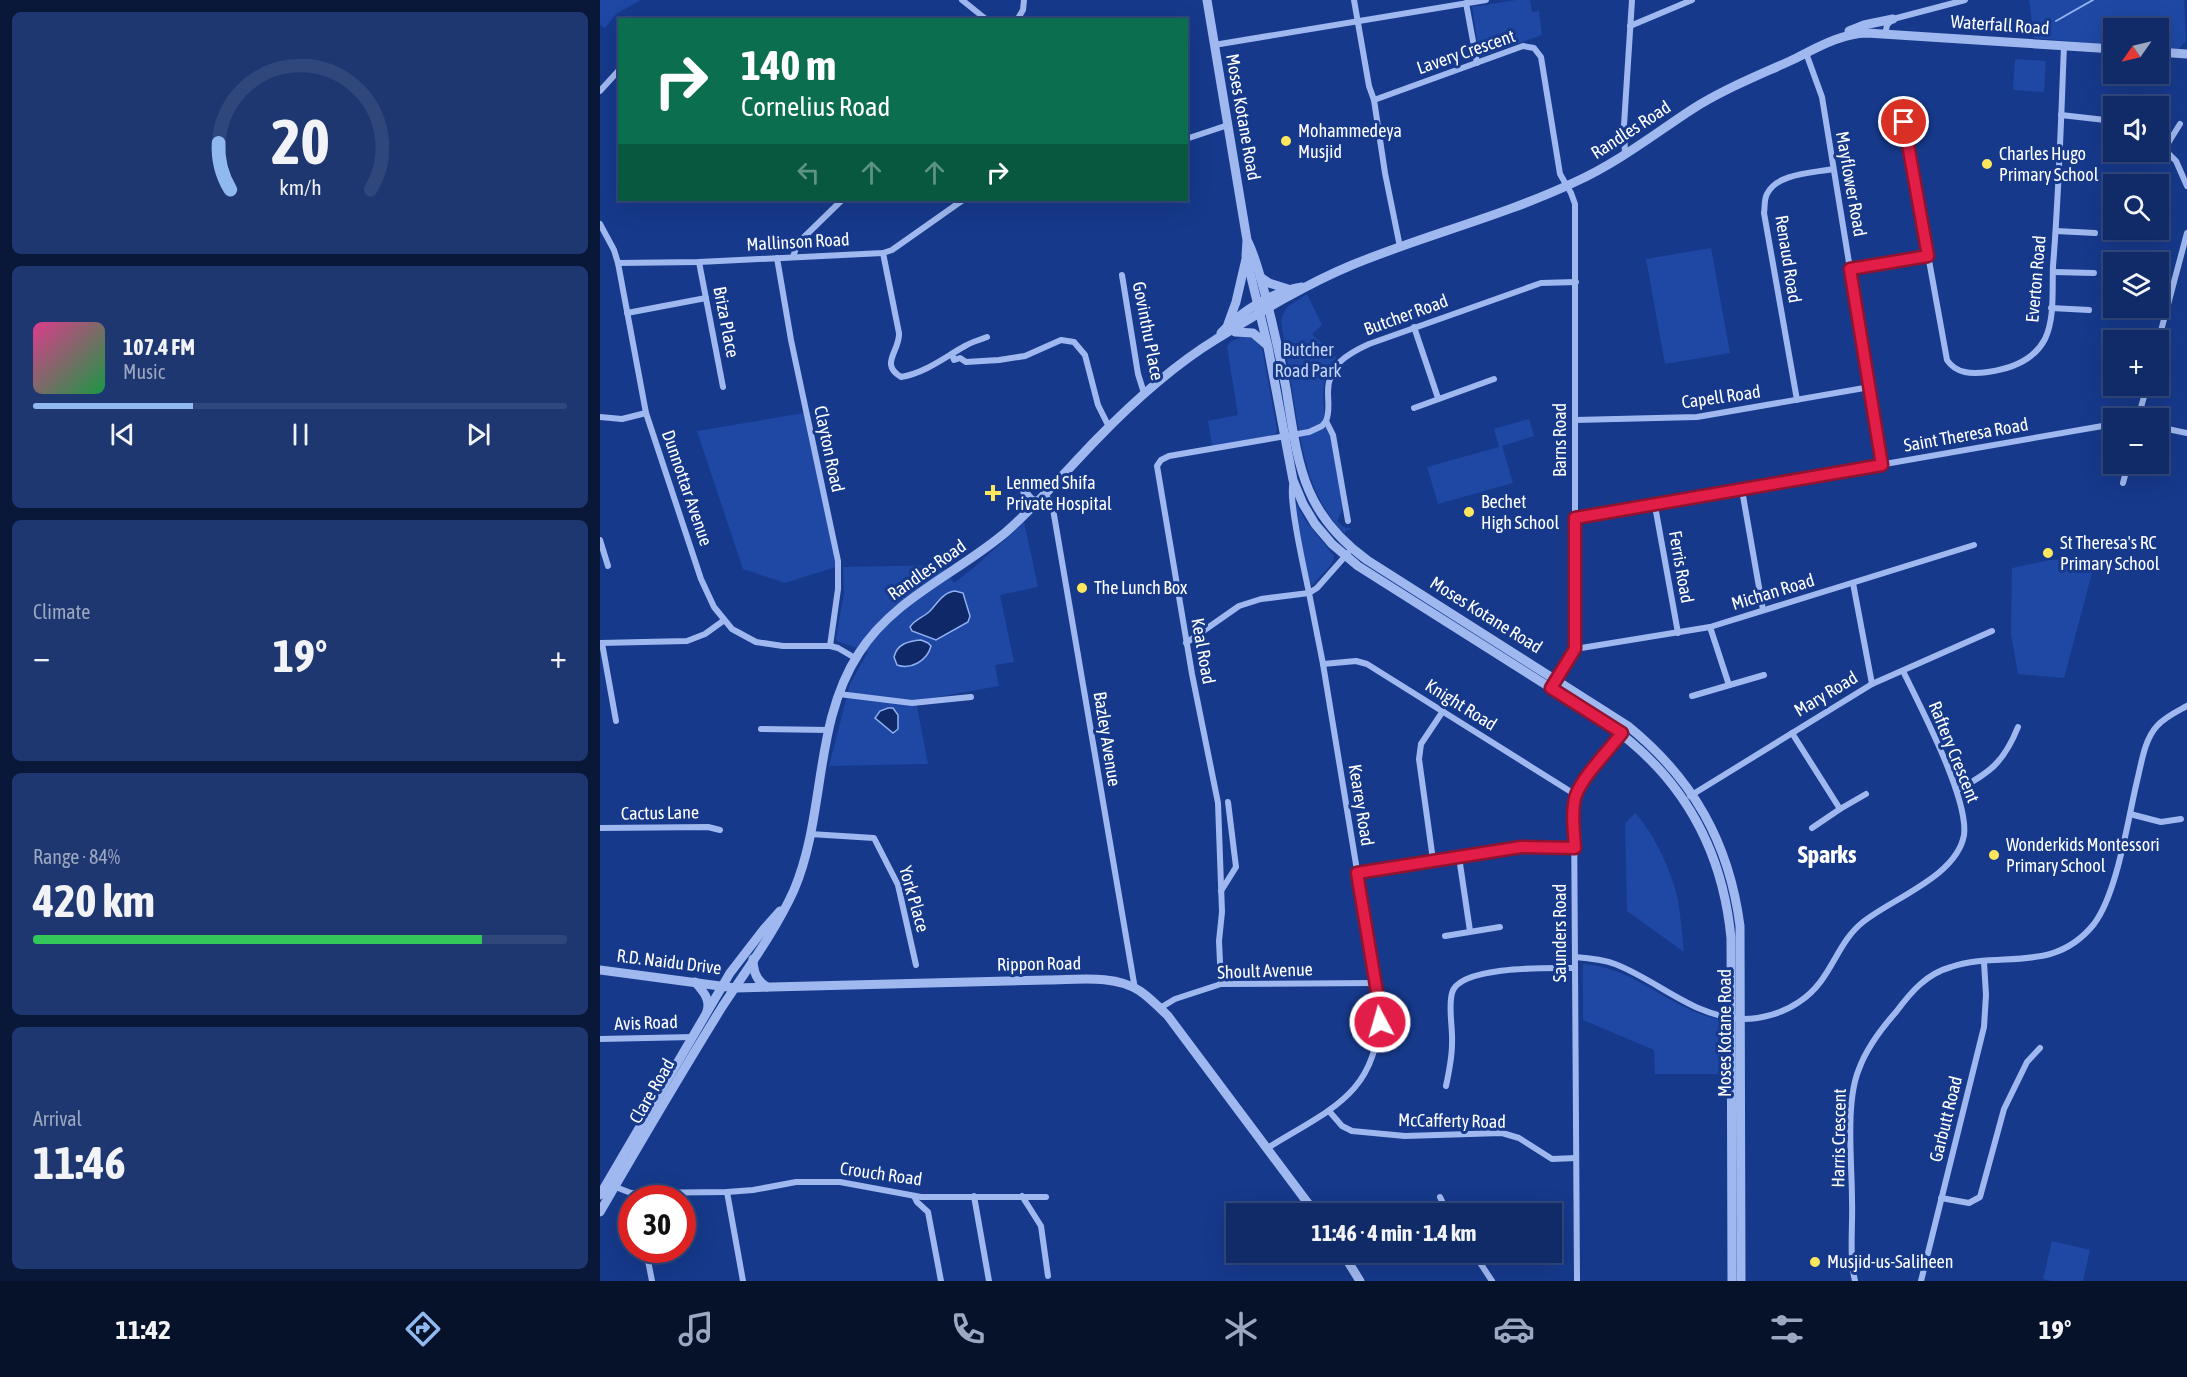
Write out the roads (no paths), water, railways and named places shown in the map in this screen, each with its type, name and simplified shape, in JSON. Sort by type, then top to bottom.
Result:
[{"type":"street","points":[[963,0],[985,18]]},
{"type":"street","points":[[1018,18],[1023,10],[1024,0]]},
{"type":"street","name":"Moses Kotane Road","points":[[1207,0],[1247,240],[1246,256],[1261,306],[1289,435],[1314,504],[1348,553]]},
{"type":"street","points":[[1354,0],[1400,247]]},
{"type":"street","points":[[1214,45],[1486,0]]},
{"type":"street","points":[[1625,155],[1624,125],[1632,0]]},
{"type":"street","points":[[1630,26],[1692,0]]},
{"type":"street","points":[[1837,38],[1857,28],[1965,0]]},
{"type":"street","points":[[1466,3],[1477,63]]},
{"type":"street","points":[[1885,35],[1887,25],[1893,19]]},
{"type":"street","name":"Randles Road","points":[[1269,309],[1305,287],[1349,267],[1601,171],[1695,107],[1837,38],[1858,34],[1885,35]]},
{"type":"street","name":"Waterfall Road","points":[[1885,35],[2103,48]]},
{"type":"street","name":"Lavery Crescent","points":[[1374,100],[1523,46],[1530,46],[1541,57],[1560,174],[1566,186]]},
{"type":"street","name":"Everton Road","points":[[1904,122],[1944,350],[1951,366],[1958,370],[1985,372],[2021,363],[2038,348],[2044,339],[2051,308],[2064,46]]},
{"type":"street","name":"Mayflower Road","points":[[1806,53],[1822,96],[1882,465]]},
{"type":"street","points":[[2169,53],[2187,54]]},
{"type":"street","points":[[600,92],[618,71]]},
{"type":"street","points":[[2061,115],[2103,120]]},
{"type":"street","points":[[2169,142],[2180,124]]},
{"type":"street","points":[[1188,138],[1228,125]]},
{"type":"street","points":[[2169,153],[2176,161],[2187,186]]},
{"type":"street","name":"Renaud Road","points":[[1797,400],[1764,213],[1765,202],[1767,194],[1781,180],[1833,169]]},
{"type":"street","name":"Barns Road","points":[[1566,186],[1575,204],[1575,649]]},
{"type":"street","points":[[793,257],[798,244],[841,201]]},
{"type":"street","name":"Mallinson Road","points":[[618,263],[699,262],[883,253],[892,250],[962,201]]},
{"type":"street","name":"Dunnottar Avenue","points":[[600,224],[614,250],[618,263],[646,413],[701,579],[714,607],[723,621],[740,634],[763,644],[830,646],[855,658]]},
{"type":"street","points":[[2056,231],[2094,233]]},
{"type":"street","points":[[2161,330],[2187,232]]},
{"type":"street","name":"Moses Kotane Road","points":[[1247,240],[1254,253],[1260,277],[1261,306]]},
{"type":"street","points":[[883,253],[899,337],[891,360],[892,370],[902,376],[912,375],[965,345],[987,337]]},
{"type":"street","points":[[1246,256],[1227,331],[1253,333],[1268,346]]},
{"type":"street","points":[[1850,269],[1928,256]]},
{"type":"street","name":"Clayton Road","points":[[777,258],[791,340],[838,561],[838,590],[830,646]]},
{"type":"street","name":"Briza Place","points":[[699,262],[723,387]]},
{"type":"street","points":[[2053,272],[2094,273]]},
{"type":"street","name":"Govinthu Place","points":[[1122,275],[1138,374],[1144,393]]},
{"type":"street","points":[[1260,277],[1269,283],[1289,289]]},
{"type":"street","name":"Butcher Road","points":[[1348,520],[1333,435],[1326,422],[1329,382],[1341,359],[1369,344],[1541,283],[1576,282]]},
{"type":"street","name":"Randles Road","points":[[735,988],[777,924],[802,868],[829,730],[839,694],[855,658],[874,631],[890,616],[998,539],[1046,495],[1144,393],[1261,306],[1289,289],[1305,287]]},
{"type":"street","points":[[627,313],[706,298]]},
{"type":"street","name":"Moses Kotane Road","points":[[1261,306],[1269,309],[1281,363],[1293,480],[1315,524],[1332,544],[1625,730],[1667,762],[1688,797],[1712,828],[1726,860],[1740,926],[1736,1018],[1736,1209],[1732,1281]]},
{"type":"street","points":[[2051,308],[2089,310]]},
{"type":"street","points":[[1414,327],[1438,398]]},
{"type":"street","points":[[952,354],[954,360],[960,358],[966,362],[999,360],[1025,356],[1061,340],[1074,342],[1080,347],[1084,356],[1098,405],[1109,427]]},
{"type":"street","points":[[1414,408],[1494,379]]},
{"type":"street","name":"Capell Road","points":[[1575,420],[1697,417],[1870,387]]},
{"type":"street","points":[[600,417],[622,418],[646,413]]},
{"type":"street","name":"Keal Road","points":[[1221,984],[1218,803],[1186,643],[1157,466],[1168,456],[1314,430],[1326,422]]},
{"type":"street","name":"Saint Theresa Road","points":[[1575,518],[1655,506],[2103,426]]},
{"type":"street","points":[[2169,429],[2187,433]]},
{"type":"street","points":[[2123,483],[2125,474]]},
{"type":"street","name":"Kearey Road","points":[[1266,1149],[1329,1111],[1358,1085],[1374,1057],[1380,1033],[1380,1010],[1323,664],[1292,505],[1293,480]]},
{"type":"street","points":[[1742,490],[1763,610]]},
{"type":"street","points":[[1025,493],[1031,500],[1038,502]]},
{"type":"street","name":"Bazley Avenue","points":[[1046,495],[1053,509],[1136,989]]},
{"type":"street","name":"Ferris Road","points":[[1655,506],[1678,633]]},
{"type":"street","points":[[600,540],[608,566]]},
{"type":"street","name":"Michan Road","points":[[1575,649],[1710,627],[1974,545]]},
{"type":"street","points":[[1186,643],[1239,606],[1249,602],[1309,593],[1317,588],[1348,553]]},
{"type":"street","points":[[1853,583],[1872,684]]},
{"type":"street","points":[[616,721],[601,643],[687,641],[705,634],[723,621]]},
{"type":"street","points":[[1710,627],[1729,685]]},
{"type":"street","name":"Mary Road","points":[[1688,797],[1872,684],[1992,631]]},
{"type":"street","points":[[1554,684],[1575,649]]},
{"type":"street","name":"Knight Road","points":[[1323,664],[1356,661],[1367,664],[1576,795]]},
{"type":"street","name":"Raftery Crescent","points":[[1575,957],[1613,963],[1685,1003],[1716,1015],[1736,1018],[1763,1017],[1798,1003],[1822,981],[1849,936],[1862,922],[1927,880],[1950,862],[1964,836],[1963,813],[1957,790],[1903,671]]},
{"type":"street","points":[[1692,696],[1764,675]]},
{"type":"street","points":[[839,694],[912,704],[971,697]]},
{"type":"street","name":"Harris Crescent","points":[[1855,1281],[1852,1251],[1852,1112],[1855,1081],[1879,1033],[1914,989],[1948,967],[1967,962],[2029,959],[2043,956],[2066,946],[2086,932],[2106,904],[2148,741],[2156,727],[2187,706]]},
{"type":"street","points":[[1433,860],[1419,759],[1421,744],[1443,711]]},
{"type":"street","points":[[1957,790],[1996,766],[2008,750],[2018,727]]},
{"type":"street","points":[[761,729],[829,730]]},
{"type":"street","points":[[1576,795],[1625,730]]},
{"type":"street","points":[[1792,733],[1840,809]]},
{"type":"street","points":[[1812,828],[1866,794]]},
{"type":"street","name":"Saunders Road","points":[[1576,795],[1574,808],[1577,1281]]},
{"type":"street","points":[[1221,891],[1236,867],[1228,802]]},
{"type":"street","points":[[2130,814],[2161,822],[2181,819]]},
{"type":"street","name":"Cactus Lane","points":[[600,828],[708,827],[720,830]]},
{"type":"street","name":"York Place","points":[[810,834],[871,837],[876,840],[898,885],[916,965]]},
{"type":"street","points":[[1357,873],[1521,847],[1575,848]]},
{"type":"street","points":[[1459,856],[1470,931]]},
{"type":"street","name":"Randles Road","points":[[723,986],[764,929],[784,908]]},
{"type":"street","points":[[1445,936],[1500,927]]},
{"type":"street","points":[[753,959],[755,975],[768,987]]},
{"type":"street","name":"Garbutt Road","points":[[1920,1281],[1984,1027],[1986,995],[1984,962]]},
{"type":"street","points":[[1446,1086],[1452,1043],[1451,996],[1453,989],[1460,981],[1495,972],[1575,968]]},
{"type":"street","name":"R.D. Naidu Drive","points":[[600,970],[735,988]]},
{"type":"street","name":"Rippon Road","points":[[735,988],[1099,980],[1123,984],[1136,989],[1160,1008],[1182,1034],[1308,1203]]},
{"type":"street","points":[[695,982],[708,1002],[706,1017]]},
{"type":"street","name":"Shoult Avenue","points":[[1160,1008],[1175,999],[1221,984],[1375,983]]},
{"type":"street","name":"Clare Road","points":[[600,1212],[611,1185],[723,986]]},
{"type":"street","name":"Clare Road","points":[[600,1196],[611,1185],[735,988]]},
{"type":"street","name":"Avis Road","points":[[600,1039],[693,1037]]},
{"type":"street","points":[[1941,1198],[1969,1203],[1980,1197],[2004,1109],[2026,1062],[2040,1048]]},
{"type":"street","name":"McCafferty Road","points":[[1329,1111],[1345,1129],[1352,1131],[1405,1136],[1502,1133],[1519,1138],[1552,1160],[1576,1158]]},
{"type":"street","name":"Crouch Road","points":[[696,1193],[753,1190],[796,1182],[840,1182],[914,1196],[1046,1197]]},
{"type":"street","name":"Crouch Road","points":[[611,1185],[618,1188]]},
{"type":"street","points":[[727,1192],[743,1281]]},
{"type":"street","points":[[914,1196],[928,1212],[941,1281]]},
{"type":"street","points":[[974,1196],[988,1281]]},
{"type":"street","points":[[1022,1196],[1041,1226],[1048,1276]]},
{"type":"street","points":[[1440,1197],[1443,1203]]},
{"type":"street","name":"Moses Kotane Road","points":[[1736,1209],[1741,1281]]},
{"type":"street","points":[[649,1263],[652,1281]]},
{"type":"street","points":[[1349,1263],[1360,1281]]},
{"type":"street","points":[[1480,1263],[1492,1281]]},
{"type":"waterway","points":[[2056,21],[2093,0]]},
{"type":"place","name":"Mohammedeya Musjid","points":[[1286,141]]},
{"type":"place","name":"Charles Hugo Primary School","points":[[1987,164]]},
{"type":"place","name":"Lenmed Shifa Private Hospital","points":[[993,493]]},
{"type":"place","name":"Bechet High School","points":[[1469,512]]},
{"type":"place","name":"St Theresa's RC Primary School","points":[[2048,553]]},
{"type":"place","name":"The Lunch Box","points":[[1082,588]]},
{"type":"place","name":"Wonderkids Montessori Primary School","points":[[1994,855]]},
{"type":"place","name":"Musjid-us-Saliheen","points":[[1815,1262]]},
{"type":"district","name":"Sparks","points":[[1827,855]]},
{"type":"park label","name":"Butcher Road Park","points":[[1308,360]]}]
